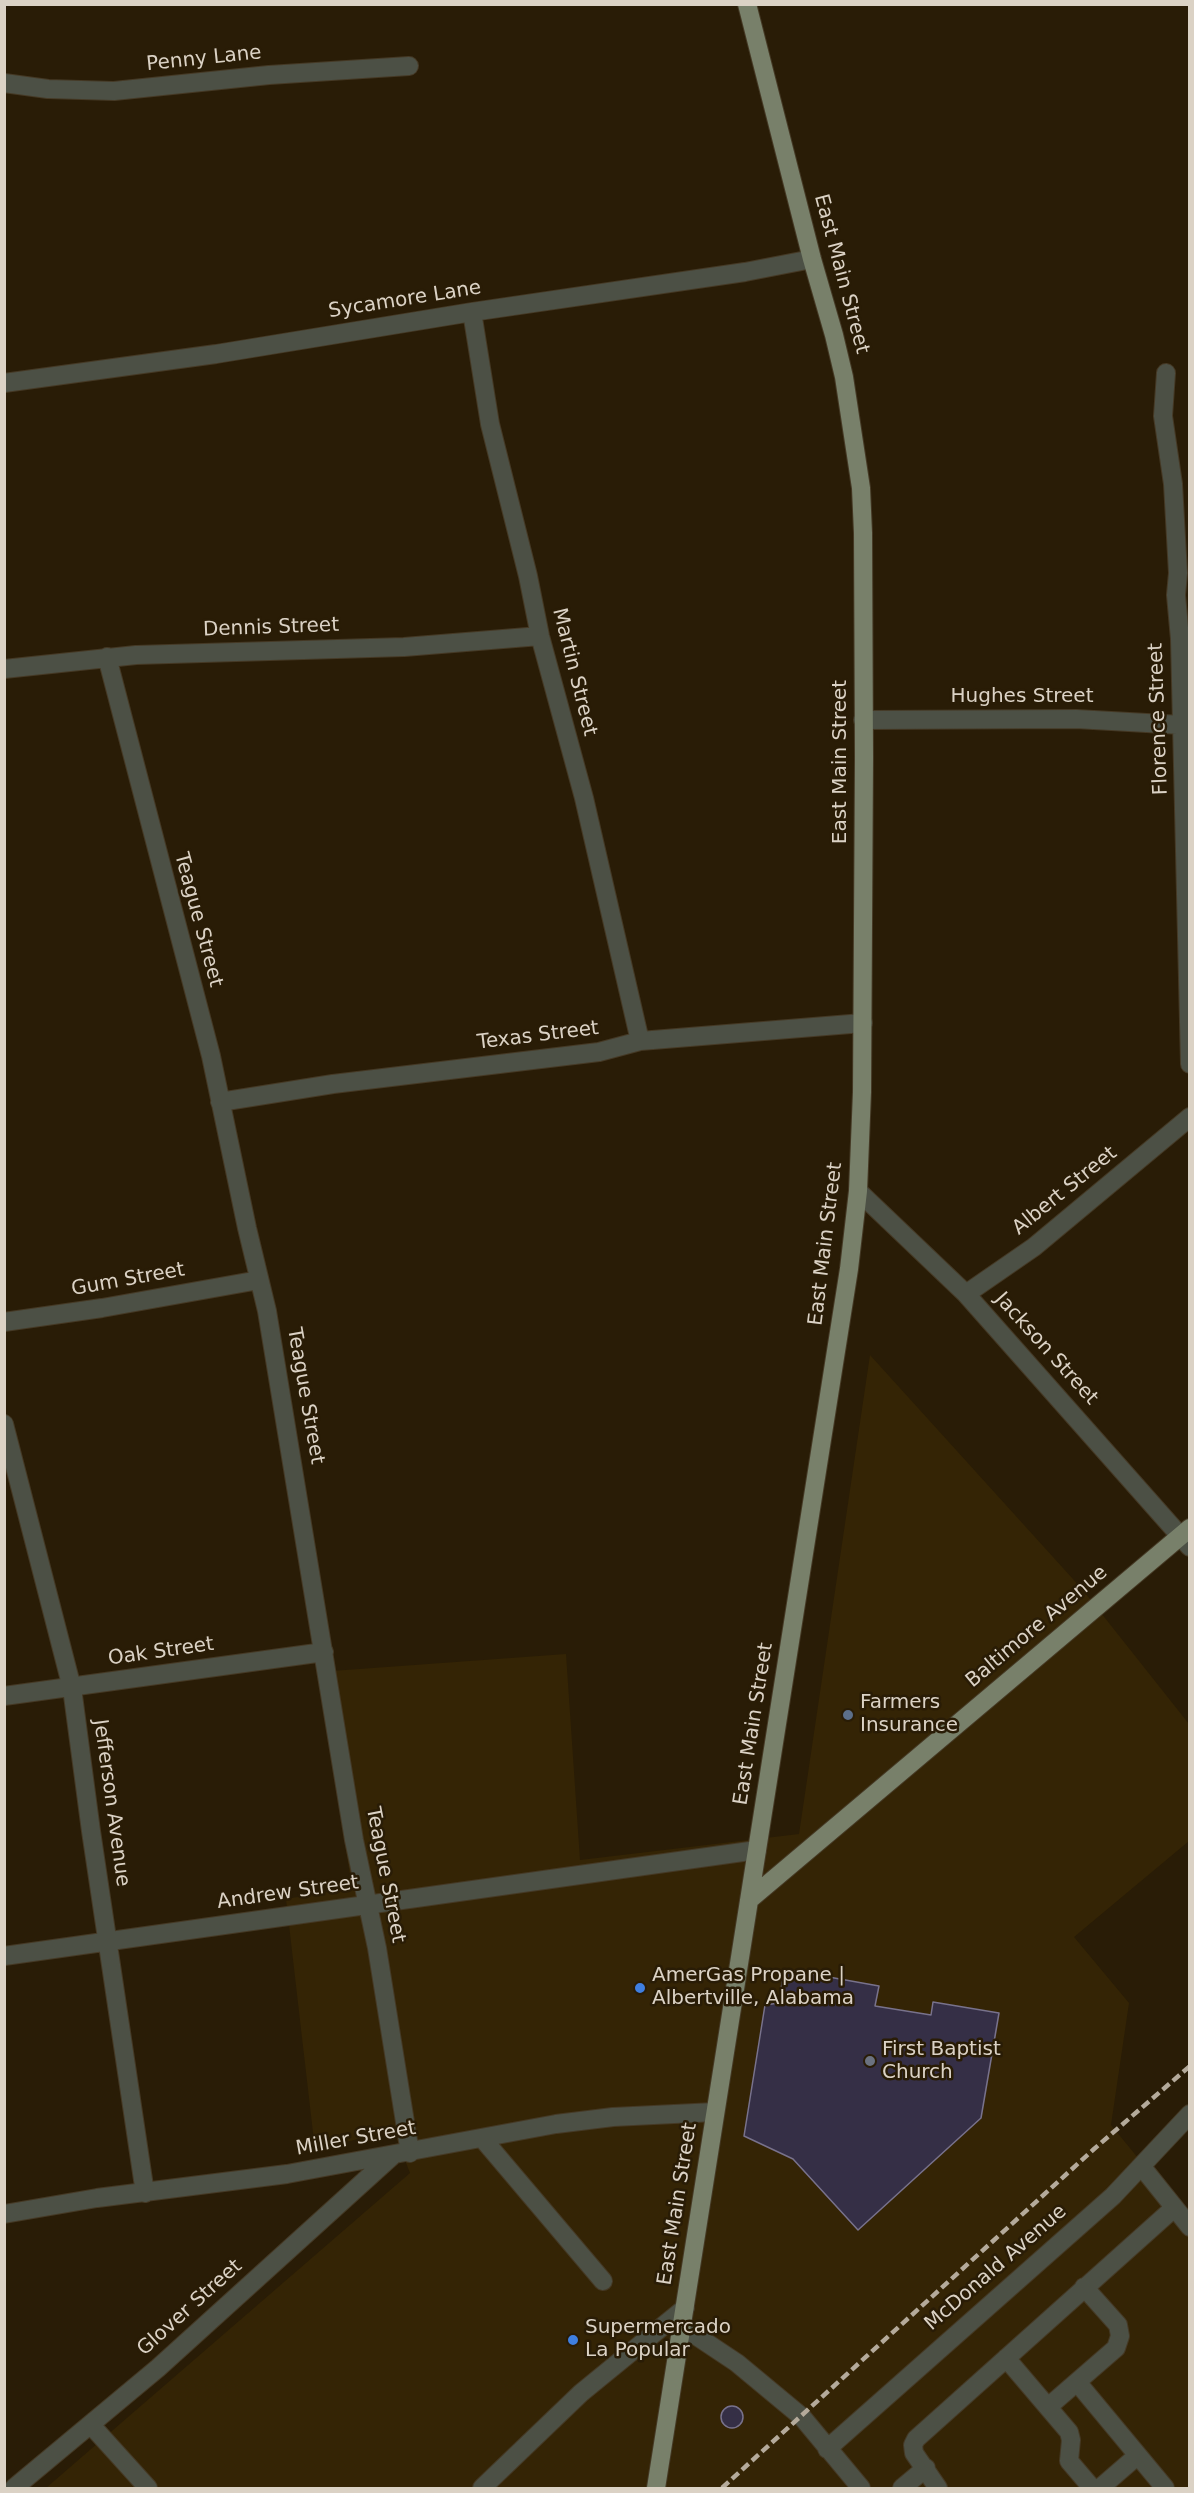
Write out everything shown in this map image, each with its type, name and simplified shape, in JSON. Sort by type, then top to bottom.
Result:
[{"type":"main road","name":"East Main Street","points":[[656,2488],[849,1269],[858,1191],[863,1023],[863,533],[861,488],[844,377],[747,4]]},
{"type":"main road","name":"Baltimore Avenue","points":[[749,1900],[1186,1537]]},
{"type":"street","name":"Penny Lane","points":[[4,83],[59,90],[114,92],[280,74],[409,66]]},
{"type":"street","name":"Sycamore Lane","points":[[4,383],[216,354],[472,312],[745,273],[812,259]]},
{"type":"street","name":"Martin Street","points":[[472,312],[490,424],[528,576],[540,636],[584,798],[640,1041]]},
{"type":"street","name":"Florence Street","points":[[1166,373],[1163,416],[1173,484],[1178,573],[1176,595],[1182,725],[1190,1064]]},
{"type":"street","name":"Dennis Street","points":[[4,669],[106,657],[404,647],[540,636]]},
{"type":"street","name":"Teague Street","points":[[106,657],[211,1056],[271,1334],[368,1905],[401,2155]]},
{"type":"street","name":"Hughes Street","points":[[863,720],[1076,719],[1182,725]]},
{"type":"street","name":"Texas Street","points":[[220,1102],[333,1084],[599,1052],[640,1041],[863,1023]]},
{"type":"street","name":"Albert Street","points":[[966,1294],[1061,1225],[1190,1117]]},
{"type":"street","name":"Jackson Street","points":[[858,1191],[966,1294],[1186,1537]]},
{"type":"street","name":"Gum Street","points":[[4,1322],[102,1308],[259,1280]]},
{"type":"street","name":"Jefferson Avenue","points":[[4,1424],[72,1688],[146,2193]]},
{"type":"street","name":"Oak Street","points":[[4,1696],[324,1652]]},
{"type":"street","name":"Andrew Street","points":[[4,1956],[757,1850]]},
{"type":"street","name":"Miller Street","points":[[4,2214],[401,2155],[482,2138],[613,2117],[715,2112]]},
{"type":"street","name":"McDonald Avenue","points":[[827,2449],[1142,2167],[1190,2114]]},
{"type":"street","points":[[482,2138],[603,2281]]},
{"type":"street","name":"Glover Street","points":[[14,2488],[158,2368],[401,2155]]},
{"type":"street","points":[[1142,2167],[1190,2227]]},
{"type":"street","points":[[938,2488],[914,2453],[913,2445],[916,2439],[1174,2208]]},
{"type":"street","points":[[1048,2407],[1116,2348],[1120,2336],[1118,2325],[1084,2288]]},
{"type":"street","points":[[482,2488],[580,2393],[685,2308]]},
{"type":"street","points":[[683,2327],[737,2363],[802,2417],[861,2488]]},
{"type":"street","points":[[1006,2358],[1070,2436],[1069,2461],[1092,2488]]},
{"type":"street","points":[[1077,2382],[1165,2488]]},
{"type":"street","points":[[91,2425],[148,2488]]},
{"type":"street","points":[[1100,2488],[1137,2456]]},
{"type":"street","points":[[902,2488],[926,2468]]},
{"type":"shaded area","points":[[870,1355],[1082,1589],[1189,1724],[1189,1841],[1074,1937],[1129,2003],[1111,2125],[1189,2220],[1189,2488],[46,2488],[410,2173],[393,2130],[315,2150],[286,1899],[352,1888],[318,1672],[566,1654],[580,1860],[799,1834]]},
{"type":"building","points":[[784,1969],[879,1986],[875,2006],[931,2015],[933,2002],[999,2013],[981,2118],[858,2230],[793,2159],[744,2136],[765,2005],[779,2003]]},
{"type":"building","points":[[732,2406],[740,2409],[743,2417],[740,2425],[732,2428],[724,2425],[721,2417],[724,2409]]},
{"type":"railway","points":[[722,2488],[1094,2149],[1190,2066]]},
{"type":"place","name":"Farmers Insurance","points":[[848,1715]]},
{"type":"place","name":"AmerGas Propane | Albertville, Alabama","points":[[640,1988]]},
{"type":"place","name":"First Baptist Church","points":[[870,2061]]},
{"type":"place","name":"Supermercado La Popular","points":[[573,2340]]}]
